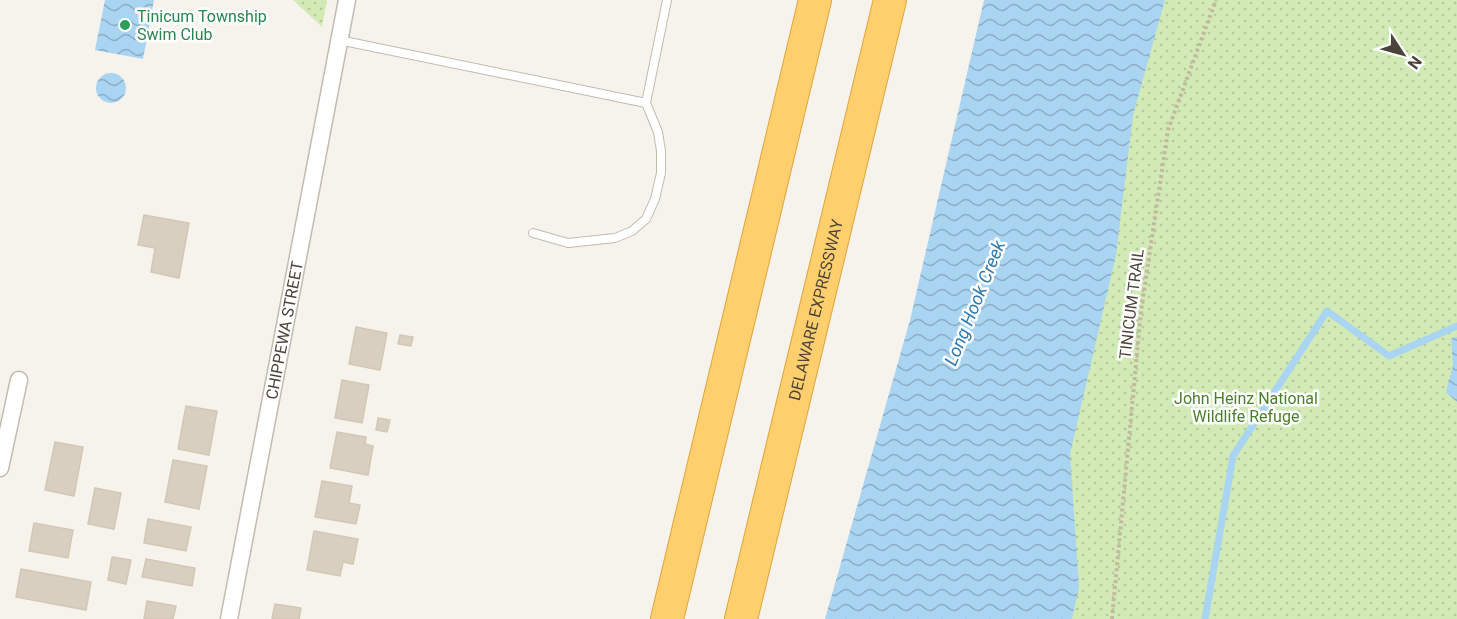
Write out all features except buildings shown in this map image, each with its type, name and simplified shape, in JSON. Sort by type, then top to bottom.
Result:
[{"type":"highway","points":[[667,619],[815,0]]},
{"type":"highway","name":"DELAWARE EXPRESSWAY","points":[[741,619],[890,0]]},
{"type":"street","name":"CHIPPEWA STREET","points":[[229,619],[347,0]]},
{"type":"street","points":[[0,468],[19,380]]},
{"type":"lane","points":[[533,232],[568,243],[615,238],[632,231],[646,219],[655,199],[661,173],[661,151],[658,132],[646,103],[668,0]]},
{"type":"lane","points":[[339,40],[646,103]]},
{"type":"path","name":"TINICUM TRAIL","points":[[1112,619],[1141,311],[1168,130],[1216,0]]},
{"type":"green space","points":[[293,0],[327,0],[322,27]]},
{"type":"green space","name":"John Heinz National Wildlife Refuge","points":[[1144,0],[1457,0],[1457,619],[964,619]]},
{"type":"water","name":"Tinicum Township Swim Club","points":[[105,0],[154,0],[143,59],[95,50]]},
{"type":"water","name":"Long Hook Creek","points":[[984,0],[1165,0],[1133,115],[1116,255],[1070,454],[1079,587],[1072,619],[825,619],[910,320]]},
{"type":"water","points":[[111,73],[122,77],[126,88],[122,99],[111,103],[100,99],[96,88],[100,77]]},
{"type":"water","points":[[1457,337],[1457,402],[1446,392],[1453,365],[1451,338]]},
{"type":"waterway","points":[[1205,619],[1233,456],[1327,311],[1389,356],[1457,326]]},
{"type":"place","name":"Tinicum Township Swim Club","points":[[125,25]]}]
